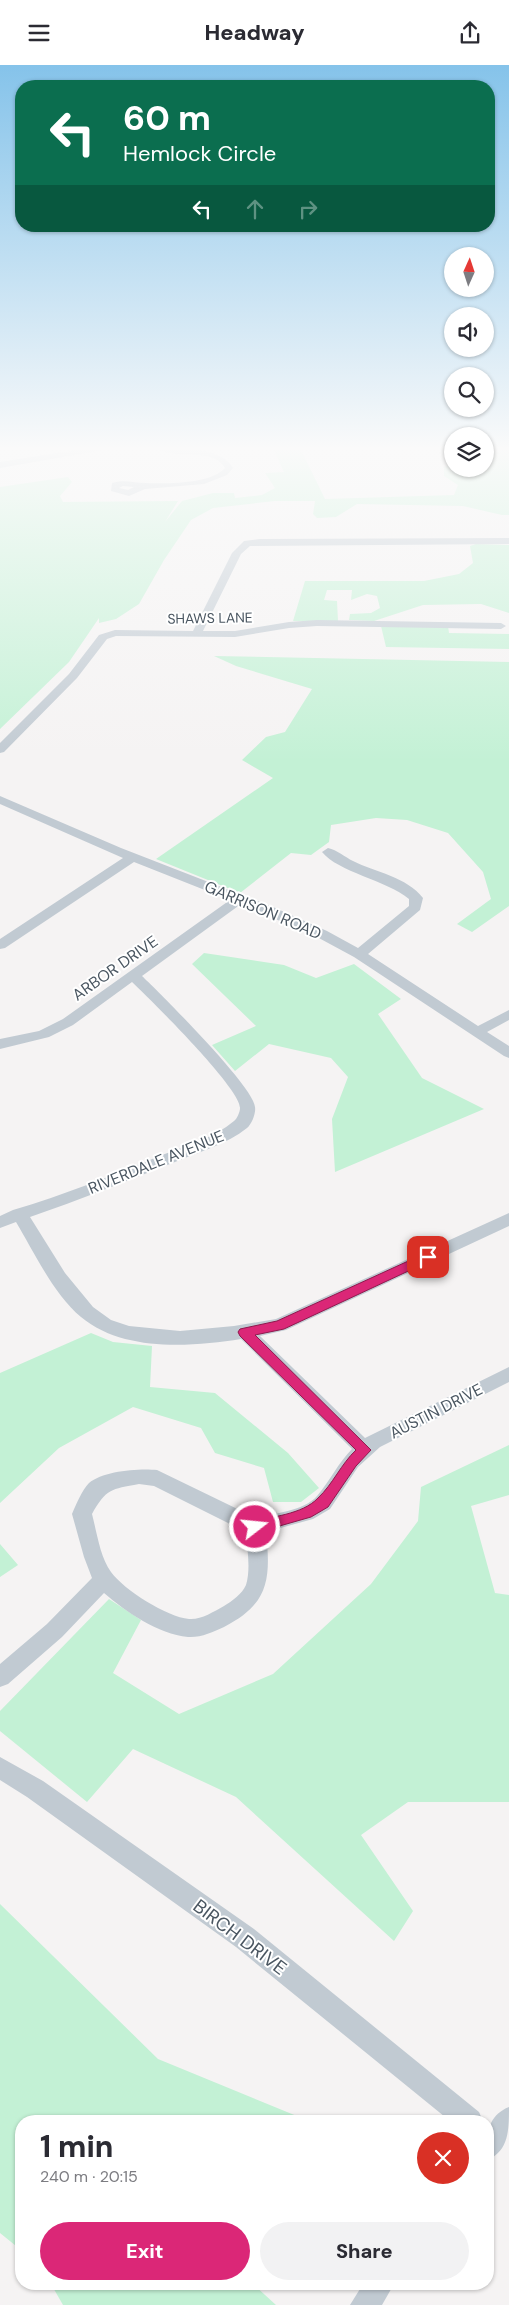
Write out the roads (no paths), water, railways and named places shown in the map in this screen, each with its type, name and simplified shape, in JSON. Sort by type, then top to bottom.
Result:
[{"type":"street","points":[[196,634],[237,553]]},
{"type":"street","name":"SHAWS LANE","points":[[0,750],[73,676],[108,635],[123,632],[249,633],[289,625],[317,623],[501,626]]},
{"type":"street","name":"GARRISON ROAD","points":[[0,800],[314,931],[359,955],[509,1053]]},
{"type":"street","points":[[328,852],[341,862],[400,887],[416,898],[415,907],[359,955]]},
{"type":"street","points":[[0,945],[133,857]]},
{"type":"street","name":"ARBOR DRIVE","points":[[0,1044],[44,1034],[68,1022],[239,899]]},
{"type":"street","name":"RIVERDALE AVENUE","points":[[0,1222],[105,1184],[220,1138],[243,1123],[248,1109],[247,1103],[235,1084],[170,1011],[134,976]]},
{"type":"street","points":[[477,1032],[509,1013]]},
{"type":"street","points":[[19,1214],[55,1269],[88,1313],[115,1329],[167,1338],[244,1332],[280,1325],[509,1219]]},
{"type":"street","points":[[244,1332],[365,1450]]},
{"type":"street","name":"AUSTIN DRIVE","points":[[255,1527],[306,1513],[323,1503],[351,1463],[374,1442],[416,1419],[509,1374]]},
{"type":"street","points":[[139,1476],[158,1478],[255,1527],[258,1554],[254,1588],[241,1608],[205,1626],[188,1628],[170,1625],[132,1602],[104,1579],[91,1547],[82,1514],[96,1489],[117,1480],[139,1476]]},
{"type":"street","points":[[0,1677],[44,1642],[75,1613],[104,1579]]},
{"type":"street","name":"BIRCH DRIVE","points":[[0,1768],[35,1789],[245,1938],[463,2115]]},
{"type":"street","points":[[364,2305],[375,2290]]}]
